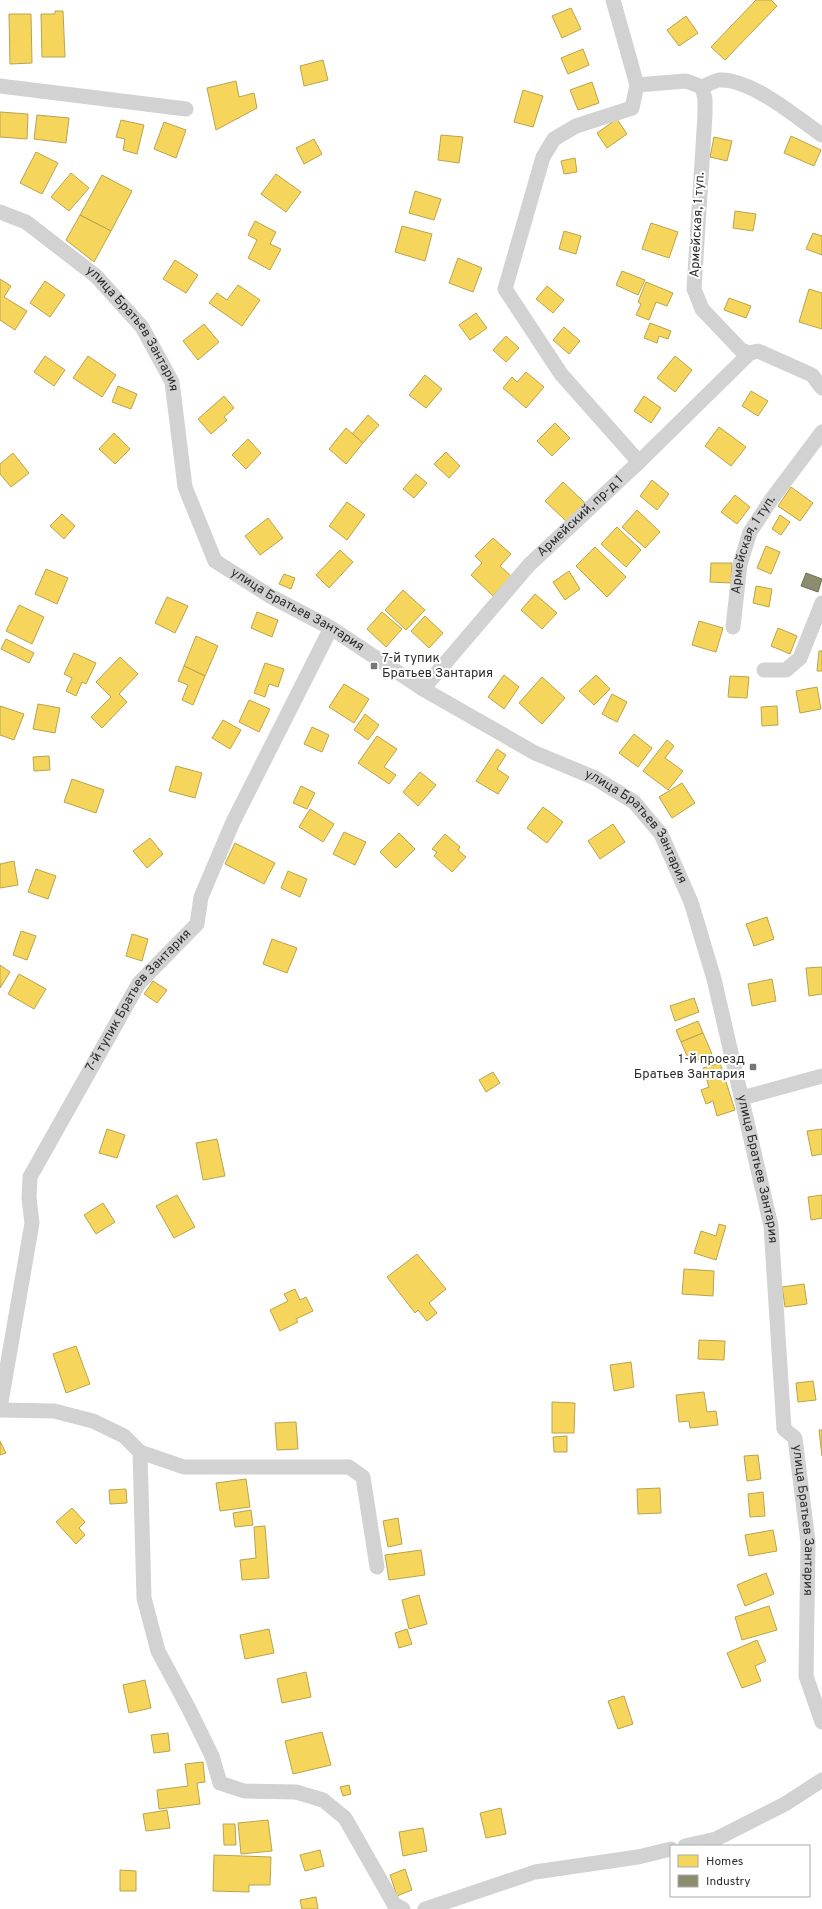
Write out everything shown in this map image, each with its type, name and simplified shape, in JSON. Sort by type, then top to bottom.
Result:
[{"type":"street","points":[[613,0],[637,85],[632,108],[576,126],[554,139],[543,157],[505,289],[561,374],[640,462]]},
{"type":"street","points":[[637,85],[686,81],[702,87],[718,80],[735,82],[760,93],[822,135]]},
{"type":"street","points":[[0,86],[186,109]]},
{"type":"street","name":"Армейская, 1 туп.","points":[[702,87],[705,99],[705,116],[694,290],[702,308],[741,350],[750,353],[758,351],[812,375],[822,388]]},
{"type":"street","name":"улица Братьев Зантария","points":[[0,212],[26,222],[90,272],[142,327],[172,382],[185,487],[215,561],[270,596],[331,628],[422,689],[535,753],[601,782],[634,802],[661,834],[691,902],[714,979],[771,1226],[784,1429],[796,1438],[815,1540],[806,1676],[822,1722]]},
{"type":"street","name":"Армейский, пр-д 1","points":[[422,689],[529,565],[640,462],[750,353]]},
{"type":"street","name":"Армейская, 1 туп.","points":[[733,627],[740,564],[750,532],[770,500],[822,432]]},
{"type":"street","points":[[764,670],[786,670],[800,658],[822,603]]},
{"type":"street","name":"7-й тупик Братьев Зантария","points":[[0,1409],[32,1223],[29,1198],[30,1176],[139,982],[197,924],[201,897],[233,822],[331,628]]},
{"type":"street","points":[[742,1098],[822,1076]]},
{"type":"street","points":[[0,1409],[54,1412],[93,1421],[124,1436],[140,1452],[184,1467],[349,1467],[363,1477],[377,1567]]},
{"type":"street","points":[[140,1452],[144,1598],[158,1651],[212,1756],[220,1783],[244,1791],[296,1792],[323,1800],[345,1818],[394,1904],[403,1909]]},
{"type":"street","points":[[689,1845],[716,1839],[785,1804],[822,1780]]},
{"type":"street","points":[[425,1909],[534,1872],[638,1857],[670,1849]]},
{"type":"building: Homes","points":[[756,0],[771,0],[777,6],[725,60],[711,47]]},
{"type":"building: Homes","points":[[571,8],[581,29],[562,38],[552,16]]},
{"type":"building: Homes","points":[[55,11],[63,11],[65,57],[42,57],[41,14],[55,14]]},
{"type":"building: Homes","points":[[9,14],[31,14],[32,63],[10,64]]},
{"type":"building: Homes","points":[[686,16],[698,33],[679,46],[667,30]]},
{"type":"building: Homes","points":[[583,49],[589,65],[568,74],[561,58]]},
{"type":"building: Homes","points":[[323,60],[328,80],[304,86],[300,66]]},
{"type":"building: Homes","points":[[236,81],[239,97],[254,93],[257,108],[216,130],[207,88]]},
{"type":"building: Homes","points":[[592,82],[599,103],[578,110],[570,90]]},
{"type":"building: Homes","points":[[523,90],[543,96],[533,127],[514,122]]},
{"type":"building: Homes","points":[[0,112],[28,114],[27,139],[0,137]]},
{"type":"building: Homes","points":[[37,115],[69,118],[66,143],[34,139]]},
{"type":"building: Homes","points":[[617,119],[627,134],[607,148],[597,133]]},
{"type":"building: Homes","points":[[121,120],[144,125],[137,154],[123,150],[125,139],[116,137]]},
{"type":"building: Homes","points":[[164,122],[186,130],[176,158],[154,149]]},
{"type":"building: Homes","points":[[441,135],[463,137],[459,163],[438,160]]},
{"type":"building: Homes","points":[[791,136],[821,150],[814,166],[784,153]]},
{"type":"building: Homes","points":[[714,137],[732,141],[727,161],[710,157]]},
{"type":"building: Homes","points":[[314,139],[322,154],[304,164],[296,148]]},
{"type":"building: Homes","points":[[36,152],[58,163],[42,194],[20,183]]},
{"type":"building: Homes","points":[[575,158],[577,172],[564,174],[561,161]]},
{"type":"building: Homes","points":[[71,173],[89,188],[69,211],[51,197]]},
{"type":"building: Homes","points":[[276,174],[301,192],[286,212],[261,194]]},
{"type":"building: Homes","points":[[102,175],[132,191],[111,231],[80,215]]},
{"type":"building: Homes","points":[[415,191],[441,199],[434,220],[409,213]]},
{"type":"building: Homes","points":[[735,211],[756,214],[753,231],[733,228]]},
{"type":"building: Homes","points":[[80,215],[111,231],[94,262],[66,240]]},
{"type":"building: Homes","points":[[255,221],[276,232],[270,244],[281,249],[270,270],[248,258],[257,240],[248,235]]},
{"type":"building: Homes","points":[[651,223],[678,232],[669,258],[642,249]]},
{"type":"building: Homes","points":[[402,226],[432,234],[425,261],[395,252]]},
{"type":"building: Homes","points":[[564,231],[581,236],[576,254],[559,249]]},
{"type":"building: Homes","points":[[813,233],[822,236],[822,255],[806,249]]},
{"type":"building: Homes","points":[[458,258],[482,268],[473,292],[449,283]]},
{"type":"building: Homes","points":[[175,260],[198,275],[186,293],[163,279]]},
{"type":"building: Homes","points":[[622,271],[645,280],[638,295],[616,285]]},
{"type":"building: Homes","points":[[0,279],[11,286],[4,297],[27,311],[15,330],[0,320]]},
{"type":"building: Homes","points":[[45,281],[65,295],[50,317],[30,303]]},
{"type":"building: Homes","points":[[646,282],[673,293],[667,306],[656,302],[649,320],[636,315],[641,304],[638,302]]},
{"type":"building: Homes","points":[[238,285],[260,300],[242,326],[209,303],[217,293],[227,300]]},
{"type":"building: Homes","points":[[547,286],[564,300],[553,313],[536,299]]},
{"type":"building: Homes","points":[[809,289],[822,293],[822,329],[799,322]]},
{"type":"building: Homes","points":[[729,298],[751,306],[746,318],[724,310]]},
{"type":"building: Homes","points":[[476,313],[487,328],[470,340],[459,325]]},
{"type":"building: Homes","points":[[650,323],[671,331],[668,339],[659,336],[657,343],[644,338]]},
{"type":"building: Homes","points":[[204,324],[219,342],[198,360],[183,341]]},
{"type":"building: Homes","points":[[564,327],[580,341],[569,354],[553,340]]},
{"type":"building: Homes","points":[[506,336],[519,348],[506,362],[493,350]]},
{"type":"building: Homes","points":[[45,356],[65,370],[54,386],[34,372]]},
{"type":"building: Homes","points":[[88,356],[116,375],[102,397],[73,378]]},
{"type":"building: Homes","points":[[675,356],[692,370],[675,392],[657,378]]},
{"type":"building: Homes","points":[[526,372],[544,387],[526,408],[503,388],[512,377],[517,382]]},
{"type":"building: Homes","points":[[425,375],[442,389],[426,408],[409,395]]},
{"type":"building: Homes","points":[[118,386],[137,394],[131,409],[112,402]]},
{"type":"building: Homes","points":[[751,391],[768,401],[758,416],[742,406]]},
{"type":"building: Homes","points":[[224,396],[234,408],[224,417],[227,420],[211,434],[198,419]]},
{"type":"building: Homes","points":[[644,396],[661,408],[651,423],[634,411]]},
{"type":"building: Homes","points":[[368,415],[379,425],[363,443],[352,434]]},
{"type":"building: Homes","points":[[555,423],[570,438],[552,456],[537,441]]},
{"type":"building: Homes","points":[[719,427],[746,447],[731,466],[705,446]]},
{"type":"building: Homes","points":[[346,428],[363,443],[346,464],[329,449]]},
{"type":"building: Homes","points":[[114,433],[130,449],[115,464],[99,449]]},
{"type":"building: Homes","points":[[248,439],[261,453],[246,469],[232,455]]},
{"type":"building: Homes","points":[[446,452],[460,466],[449,478],[434,464]]},
{"type":"building: Homes","points":[[13,453],[29,473],[11,487],[0,474],[0,464]]},
{"type":"building: Homes","points":[[416,474],[427,483],[414,498],[403,489]]},
{"type":"building: Homes","points":[[652,480],[669,494],[657,510],[640,496]]},
{"type":"building: Homes","points":[[563,482],[585,503],[567,522],[545,501]]},
{"type":"building: Homes","points":[[791,487],[813,503],[800,521],[778,506]]},
{"type":"building: Homes","points":[[735,495],[750,507],[737,524],[721,512]]},
{"type":"building: Homes","points":[[347,502],[365,515],[347,540],[329,526]]},
{"type":"building: Homes","points":[[637,510],[660,532],[645,548],[622,527]]},
{"type":"building: Homes","points":[[62,514],[75,526],[64,539],[50,526]]},
{"type":"building: Homes","points":[[780,515],[790,522],[781,535],[772,529]]},
{"type":"building: Homes","points":[[268,518],[283,538],[260,555],[245,536]]},
{"type":"building: Homes","points":[[617,527],[641,550],[626,567],[601,544]]},
{"type":"building: Homes","points":[[493,538],[511,554],[500,566],[511,576],[493,596],[471,575],[482,563],[475,556]]},
{"type":"building: Homes","points":[[766,546],[780,552],[771,574],[757,568]]},
{"type":"building: Homes","points":[[595,547],[626,577],[607,597],[576,566]]},
{"type":"building: Homes","points":[[340,550],[353,562],[329,588],[316,575]]},
{"type":"building: Homes","points":[[711,563],[732,563],[731,583],[710,582]]},
{"type":"building: Homes","points":[[46,569],[68,578],[57,604],[35,594]]},
{"type":"building: Homes","points":[[569,571],[580,589],[565,600],[553,582]]},
{"type":"building: Homes","points":[[284,574],[295,578],[291,589],[279,584]]},
{"type":"building: Homes","points":[[756,586],[772,589],[769,607],[753,603]]},
{"type":"building: Homes","points":[[403,590],[425,610],[406,630],[385,610]]},
{"type":"building: Homes","points":[[535,594],[557,613],[542,629],[521,610]]},
{"type":"building: Homes","points":[[167,597],[188,606],[175,633],[155,623]]},
{"type":"building: Homes","points":[[19,605],[44,617],[32,644],[6,631]]},
{"type":"building: Homes","points":[[257,612],[278,620],[272,637],[251,628]]},
{"type":"building: Homes","points":[[382,612],[402,629],[386,647],[367,629]]},
{"type":"building: Homes","points":[[425,616],[443,633],[429,648],[411,631]]},
{"type":"building: Homes","points":[[699,621],[723,628],[716,652],[692,645]]},
{"type":"building: Homes","points":[[778,628],[797,636],[790,654],[771,646]]},
{"type":"building: Homes","points":[[196,636],[218,646],[205,676],[184,666]]},
{"type":"building: Homes","points":[[6,639],[34,653],[29,663],[1,649]]},
{"type":"building: Homes","points":[[819,651],[822,651],[822,671],[817,671]]},
{"type":"building: Homes","points":[[74,653],[96,663],[86,684],[82,682],[76,696],[66,691],[72,678],[64,674]]},
{"type":"building: Homes","points":[[120,657],[138,674],[119,694],[127,702],[102,728],[91,717],[111,697],[96,682]]},
{"type":"building: Homes","points":[[265,663],[284,669],[278,687],[269,684],[265,697],[254,693]]},
{"type":"building: Homes","points":[[184,666],[205,676],[193,705],[182,700],[188,685],[178,681]]},
{"type":"building: Homes","points":[[504,675],[519,687],[504,709],[488,697]]},
{"type":"building: Homes","points":[[596,675],[610,689],[594,705],[579,691]]},
{"type":"building: Homes","points":[[730,676],[749,677],[747,698],[728,697]]},
{"type":"building: Homes","points":[[542,677],[565,698],[542,724],[519,703]]},
{"type":"building: Homes","points":[[344,684],[369,699],[354,723],[329,707]]},
{"type":"building: Homes","points":[[817,687],[821,709],[800,713],[796,691]]},
{"type":"building: Homes","points":[[612,694],[627,702],[617,722],[602,714]]},
{"type":"building: Homes","points":[[249,700],[270,709],[259,732],[239,722]]},
{"type":"building: Homes","points":[[38,704],[60,708],[55,733],[33,729]]},
{"type":"building: Homes","points":[[0,706],[24,714],[14,740],[0,735]]},
{"type":"building: Homes","points":[[777,706],[778,725],[762,726],[761,707]]},
{"type":"building: Homes","points":[[365,714],[379,725],[368,740],[354,730]]},
{"type":"building: Homes","points":[[223,720],[241,730],[230,749],[212,738]]},
{"type":"building: Homes","points":[[312,727],[329,735],[322,752],[304,744]]},
{"type":"building: Homes","points":[[634,734],[652,748],[638,767],[619,753]]},
{"type":"building: Homes","points":[[377,736],[397,749],[384,767],[396,775],[389,784],[358,763]]},
{"type":"building: Homes","points":[[667,740],[674,746],[665,758],[683,771],[668,790],[643,771]]},
{"type":"building: Homes","points":[[497,749],[506,755],[497,769],[509,777],[498,794],[476,781]]},
{"type":"building: Homes","points":[[49,756],[50,770],[34,771],[33,757]]},
{"type":"building: Homes","points":[[176,766],[202,773],[195,798],[169,791]]},
{"type":"building: Homes","points":[[420,772],[436,785],[418,806],[403,792]]},
{"type":"building: Homes","points":[[72,779],[104,790],[96,813],[64,802]]},
{"type":"building: Homes","points":[[682,783],[695,803],[672,818],[659,797]]},
{"type":"building: Homes","points":[[301,786],[315,793],[307,809],[293,803]]},
{"type":"building: Homes","points":[[543,807],[563,822],[547,843],[527,828]]},
{"type":"building: Homes","points":[[310,809],[334,824],[323,842],[299,827]]},
{"type":"building: Homes","points":[[613,824],[625,842],[600,859],[588,841]]},
{"type":"building: Homes","points":[[344,832],[366,842],[355,865],[333,854]]},
{"type":"building: Homes","points":[[399,833],[415,849],[396,868],[380,852]]},
{"type":"building: Homes","points":[[445,834],[460,847],[458,850],[466,857],[452,872],[434,856],[437,852],[432,849]]},
{"type":"building: Homes","points":[[150,838],[163,854],[147,868],[133,851]]},
{"type":"building: Homes","points":[[235,843],[275,863],[264,884],[225,864]]},
{"type":"building: Homes","points":[[14,861],[18,885],[0,888],[0,864]]},
{"type":"building: Homes","points":[[36,869],[56,876],[48,899],[28,892]]},
{"type":"building: Homes","points":[[288,871],[307,879],[300,897],[281,888]]},
{"type":"building: Homes","points":[[767,917],[774,939],[754,946],[746,924]]},
{"type":"building: Homes","points":[[21,931],[36,936],[27,960],[13,955]]},
{"type":"building: Homes","points":[[132,934],[148,939],[142,961],[126,956]]},
{"type":"building: Homes","points":[[272,939],[297,948],[287,973],[263,964]]},
{"type":"building: Homes","points":[[0,965],[10,972],[0,988]]},
{"type":"building: Homes","points":[[822,967],[822,994],[809,996],[806,968]]},
{"type":"building: Homes","points":[[19,974],[46,989],[34,1009],[8,994]]},
{"type":"building: Homes","points":[[772,979],[776,1001],[752,1006],[748,984]]},
{"type":"building: Homes","points":[[153,981],[167,990],[157,1003],[144,994]]},
{"type":"building: Homes","points":[[694,998],[699,1012],[675,1021],[670,1006]]},
{"type":"building: Homes","points":[[698,1021],[703,1033],[681,1042],[676,1030]]},
{"type":"building: Homes","points":[[703,1033],[712,1054],[690,1063],[681,1042]]},
{"type":"building: Homes","points":[[720,1063],[735,1110],[717,1116],[713,1101],[706,1104],[701,1090],[709,1087],[703,1068]]},
{"type":"building: Homes","points":[[493,1072],[500,1083],[486,1092],[479,1080]]},
{"type":"building: Homes","points":[[107,1129],[125,1135],[117,1158],[99,1153]]},
{"type":"building: Homes","points":[[822,1129],[822,1154],[812,1156],[807,1131]]},
{"type":"building: Homes","points":[[217,1139],[225,1176],[203,1180],[196,1143]]},
{"type":"building: Homes","points":[[177,1195],[195,1227],[174,1238],[156,1206]]},
{"type":"building: Homes","points":[[822,1195],[822,1218],[811,1220],[808,1197]]},
{"type":"building: Homes","points":[[103,1203],[115,1222],[96,1234],[84,1215]]},
{"type":"building: Homes","points":[[719,1224],[726,1226],[716,1260],[694,1253],[701,1231],[716,1236]]},
{"type":"building: Homes","points":[[417,1254],[446,1289],[429,1303],[437,1313],[427,1321],[418,1310],[415,1313],[387,1277]]},
{"type":"building: Homes","points":[[684,1269],[714,1271],[713,1296],[682,1294]]},
{"type":"building: Homes","points":[[804,1284],[807,1304],[785,1307],[782,1287]]},
{"type":"building: Homes","points":[[295,1289],[300,1300],[306,1297],[313,1311],[296,1319],[298,1322],[280,1331],[270,1310],[288,1301],[284,1294]]},
{"type":"building: Homes","points":[[699,1340],[725,1341],[724,1360],[698,1359]]},
{"type":"building: Homes","points":[[76,1346],[90,1384],[66,1393],[53,1354]]},
{"type":"building: Homes","points":[[631,1362],[634,1387],[614,1391],[610,1365]]},
{"type":"building: Homes","points":[[813,1381],[816,1400],[798,1402],[796,1383]]},
{"type":"building: Homes","points":[[704,1392],[707,1412],[716,1411],[718,1425],[690,1428],[689,1421],[679,1422],[676,1395]]},
{"type":"building: Homes","points":[[552,1402],[575,1403],[574,1433],[552,1433]]},
{"type":"building: Homes","points":[[296,1422],[298,1449],[277,1450],[275,1423]]},
{"type":"building: Homes","points":[[819,1430],[822,1430],[822,1456]]},
{"type":"building: Homes","points":[[567,1436],[567,1452],[554,1452],[553,1437]]},
{"type":"building: Homes","points":[[0,1441],[6,1453],[0,1455]]},
{"type":"building: Homes","points":[[758,1455],[761,1479],[747,1481],[744,1456]]},
{"type":"building: Homes","points":[[246,1479],[250,1507],[220,1511],[216,1483]]},
{"type":"building: Homes","points":[[660,1488],[661,1513],[638,1514],[637,1489]]},
{"type":"building: Homes","points":[[126,1489],[127,1503],[110,1504],[109,1490]]},
{"type":"building: Homes","points":[[763,1492],[765,1516],[750,1517],[748,1494]]},
{"type":"building: Homes","points":[[72,1508],[85,1522],[79,1528],[85,1535],[76,1544],[56,1522]]},
{"type":"building: Homes","points":[[251,1510],[253,1525],[235,1527],[233,1513]]},
{"type":"building: Homes","points":[[398,1518],[402,1544],[388,1547],[383,1521]]},
{"type":"building: Homes","points":[[265,1526],[269,1578],[242,1580],[240,1560],[256,1558],[254,1527]]},
{"type":"building: Homes","points":[[773,1530],[777,1551],[749,1556],[745,1535]]},
{"type":"building: Homes","points":[[421,1550],[425,1575],[389,1580],[385,1555]]},
{"type":"building: Homes","points":[[766,1573],[774,1594],[745,1606],[737,1585]]},
{"type":"building: Homes","points":[[419,1595],[427,1624],[409,1629],[402,1600]]},
{"type":"building: Homes","points":[[769,1606],[777,1630],[742,1640],[735,1617]]},
{"type":"building: Homes","points":[[269,1629],[274,1653],[245,1659],[240,1635]]},
{"type":"building: Homes","points":[[407,1629],[412,1644],[399,1648],[395,1633]]},
{"type":"building: Homes","points":[[757,1640],[766,1661],[755,1666],[761,1681],[742,1688],[727,1653]]},
{"type":"building: Homes","points":[[306,1672],[311,1697],[282,1703],[277,1679]]},
{"type":"building: Homes","points":[[145,1680],[151,1708],[129,1713],[123,1685]]},
{"type":"building: Homes","points":[[624,1696],[633,1724],[618,1729],[608,1701]]},
{"type":"building: Homes","points":[[322,1732],[331,1765],[293,1774],[285,1741]]},
{"type":"building: Homes","points":[[168,1733],[170,1751],[154,1753],[151,1735]]},
{"type":"building: Homes","points":[[203,1762],[205,1782],[197,1783],[200,1804],[159,1809],[157,1790],[188,1786],[185,1764]]},
{"type":"building: Homes","points":[[349,1785],[351,1794],[343,1796],[340,1787]]},
{"type":"building: Homes","points":[[501,1808],[506,1834],[486,1838],[480,1813]]},
{"type":"building: Homes","points":[[167,1810],[170,1828],[146,1831],[143,1814]]},
{"type":"building: Homes","points":[[268,1820],[272,1851],[241,1854],[238,1823]]},
{"type":"building: Homes","points":[[223,1824],[235,1824],[236,1845],[224,1845]]},
{"type":"building: Homes","points":[[423,1828],[427,1851],[403,1856],[399,1832]]},
{"type":"building: Homes","points":[[320,1850],[324,1866],[305,1871],[300,1855]]},
{"type":"building: Homes","points":[[214,1855],[271,1857],[270,1885],[249,1885],[249,1892],[213,1891]]},
{"type":"building: Homes","points":[[405,1869],[412,1890],[397,1896],[390,1875]]},
{"type":"building: Homes","points":[[120,1870],[136,1871],[136,1891],[120,1891]]},
{"type":"building: Homes","points":[[316,1897],[318,1909],[302,1909],[300,1900]]},
{"type":"building: Industry","points":[[806,573],[822,579],[818,592],[801,586]]},
{"type":"place","name":"7-й тупик Братьев Зантария","points":[[374,666]]},
{"type":"place","name":"1-й проезд Братьев Зантария","points":[[753,1067]]}]
